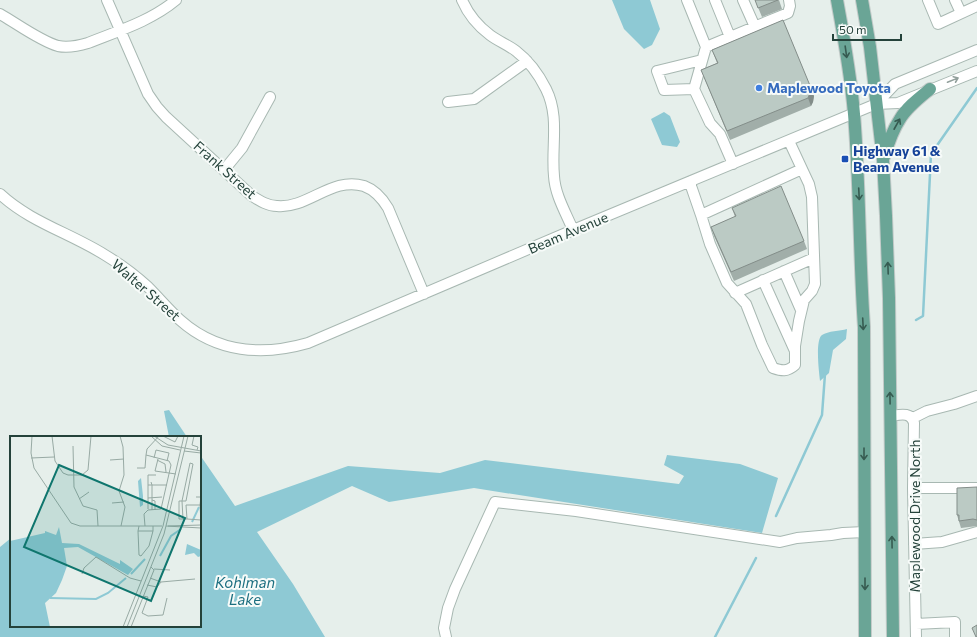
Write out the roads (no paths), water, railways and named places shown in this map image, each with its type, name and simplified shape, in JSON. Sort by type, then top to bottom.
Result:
[{"type":"main road","points":[[837,0],[854,113],[860,205],[861,295],[864,327],[865,637]]},
{"type":"main road","points":[[862,0],[870,47],[883,160],[889,291],[893,637]]},
{"type":"main road","points":[[883,160],[892,132],[900,118],[909,107],[930,89]]},
{"type":"street","name":"Frank Street","points":[[107,0],[141,81],[157,107],[252,196],[269,205],[288,206],[334,187],[350,184],[368,188],[384,200],[424,294]]},
{"type":"street","points":[[0,14],[48,42],[63,46],[79,46],[120,30],[164,10],[176,0]]},
{"type":"street","points":[[462,0],[480,27],[490,36],[516,52],[527,61],[539,76],[547,91],[552,106],[554,120],[555,186],[573,230]]},
{"type":"street","points":[[687,0],[706,47],[694,89],[710,123],[720,134],[733,164]]},
{"type":"street","points":[[716,0],[730,37]]},
{"type":"street","points":[[743,0],[755,27]]},
{"type":"street","points":[[706,47],[788,13],[790,6],[789,0]]},
{"type":"street","points":[[928,0],[938,24],[977,6]]},
{"type":"street","points":[[955,0],[961,13]]},
{"type":"street","name":"Beam Avenue","points":[[876,104],[895,84],[977,50]]},
{"type":"street","points":[[694,89],[664,90],[657,71],[702,60]]},
{"type":"street","points":[[448,102],[474,99],[527,61]]},
{"type":"street","name":"Beam Avenue","points":[[256,351],[276,350],[308,343],[573,230],[876,104],[898,103],[977,71]]},
{"type":"street","points":[[224,170],[242,148],[270,97]]},
{"type":"street","points":[[691,181],[691,186],[712,251],[727,283],[746,304],[773,368],[784,371],[795,365],[799,321],[804,300],[812,291],[815,284],[812,197],[809,184],[789,140]]},
{"type":"street","points":[[701,215],[802,169]]},
{"type":"street","name":"Walter Street","points":[[0,194],[20,210],[40,222],[105,255],[127,270],[148,287],[181,320],[194,330],[208,338],[224,344],[240,349],[256,351]]},
{"type":"street","points":[[735,293],[814,258]]},
{"type":"street","points":[[784,271],[802,310]]},
{"type":"street","points":[[763,280],[795,352]]},
{"type":"street","points":[[890,416],[906,414],[913,418],[927,411],[977,396]]},
{"type":"street","name":"Maplewood Drive North","points":[[913,418],[916,637]]},
{"type":"street","points":[[913,488],[977,488]]},
{"type":"street","points":[[446,637],[444,628],[451,602],[495,502],[576,512],[780,542],[797,538],[865,532]]},
{"type":"street","points":[[914,544],[942,542],[977,532]]},
{"type":"street","points":[[916,624],[955,622],[955,637]]},
{"type":"water","points":[[612,0],[650,0],[660,29],[652,45],[644,49],[624,29]]},
{"type":"water","points":[[664,112],[670,116],[680,142],[677,147],[662,145],[651,119]]},
{"type":"water","points":[[847,329],[846,339],[833,350],[829,373],[820,381],[818,356],[820,338],[822,335],[827,333]]},
{"type":"water","points":[[169,410],[186,436],[169,436],[164,411]]},
{"type":"water","name":"Kohlman Lake","points":[[667,455],[740,464],[778,478],[762,533],[474,488],[389,502],[352,486],[257,532],[293,584],[325,637],[0,637],[0,547],[10,539],[10,627],[201,627],[201,456],[235,506],[348,466],[440,473],[485,460],[679,484],[684,476],[664,465]]},
{"type":"waterway","points":[[916,320],[923,316],[931,154],[977,88]]},
{"type":"waterway","points":[[776,516],[822,415],[825,374]]},
{"type":"waterway","points":[[715,637],[756,558]]},
{"type":"place","name":"Maplewood Toyota","points":[[759,88]]},
{"type":"place","name":"Highway 61 & Beam Avenue","points":[[845,159]]}]
